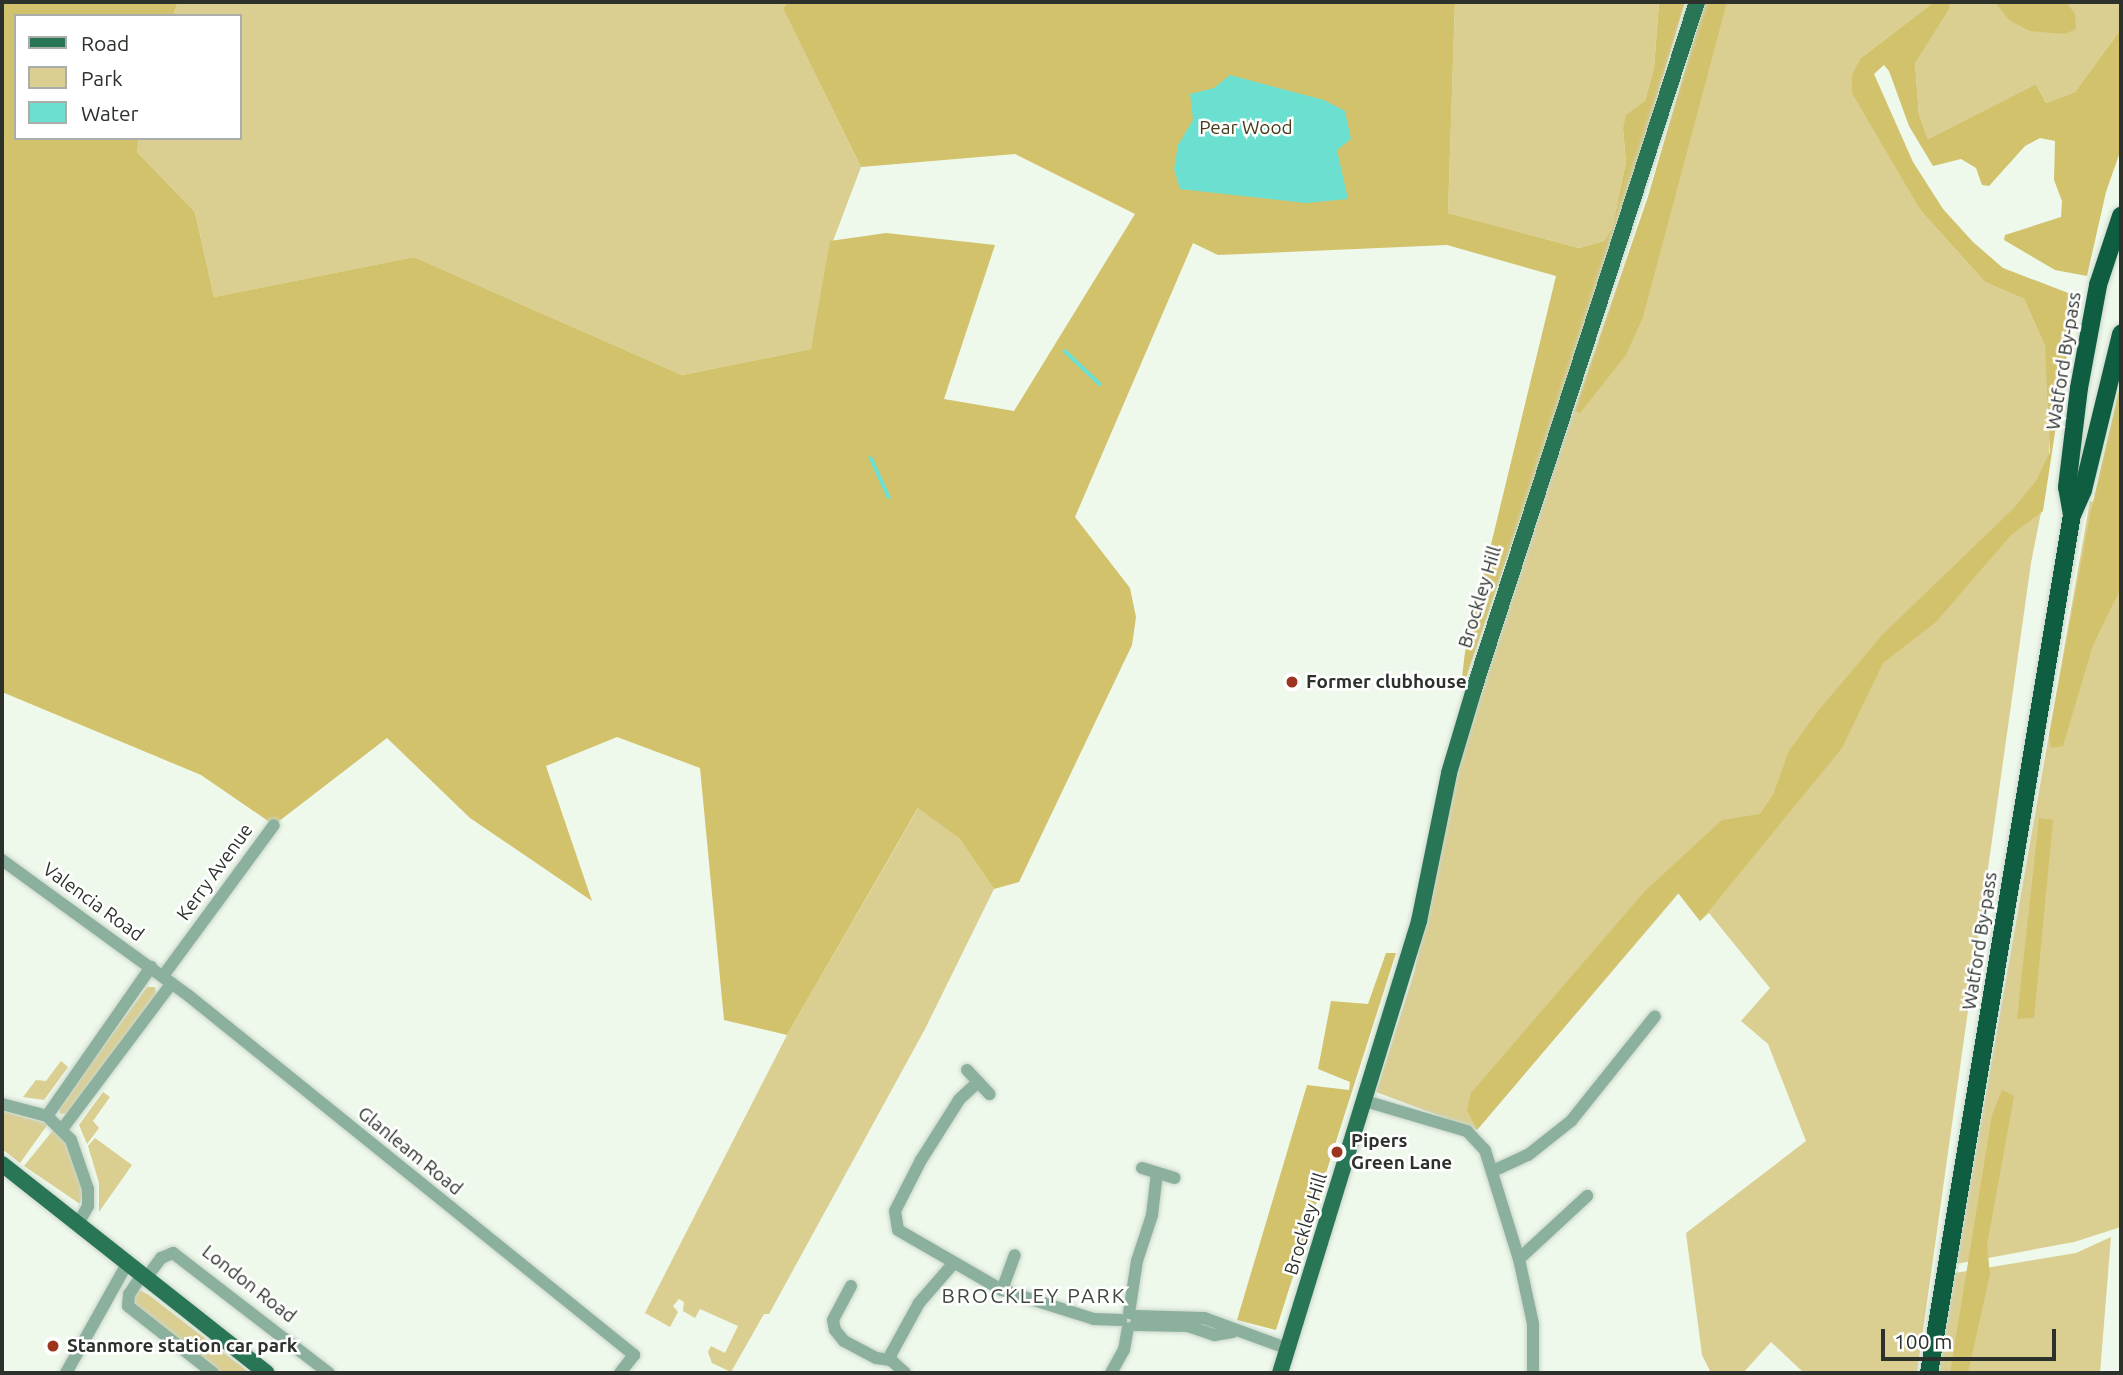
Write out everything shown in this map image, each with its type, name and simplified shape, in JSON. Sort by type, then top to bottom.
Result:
[{"type":"highway","name":"Watford By-pass","points":[[2072,515],[2067,487],[2079,388],[2098,285],[2121,216]]},
{"type":"highway","name":"Watford By-pass","points":[[1929,1373],[2072,515],[2083,490],[2121,334]]},
{"type":"main road","name":"Brockley Hill","points":[[1280,1373],[1419,921],[1449,774],[1474,689],[1697,2]]},
{"type":"main road","points":[[2,1164],[267,1373]]},
{"type":"street","name":"Kerry Avenue","points":[[63,1128],[274,825]]},
{"type":"street","name":"Valencia Road","points":[[2,860],[167,979]]},
{"type":"street","points":[[47,1116],[151,967]]},
{"type":"street","name":"Glanleam Road","points":[[167,979],[634,1355],[620,1373]]},
{"type":"street","points":[[1493,1171],[1528,1155],[1571,1121],[1655,1016]]},
{"type":"street","points":[[967,1070],[989,1094]]},
{"type":"street","points":[[978,1082],[959,1100],[921,1160],[894,1218],[902,1235],[952,1265],[1002,1290],[1094,1319],[1129,1321],[1194,1316],[1233,1332],[1289,1349]]},
{"type":"street","points":[[1365,1101],[1467,1131],[1485,1150],[1519,1259],[1533,1324],[1533,1373]]},
{"type":"street","points":[[2,1104],[47,1116],[63,1128],[87,1176],[88,1206],[78,1224]]},
{"type":"street","points":[[1142,1168],[1175,1178]]},
{"type":"street","points":[[1111,1373],[1125,1350],[1137,1261],[1152,1215],[1157,1173]]},
{"type":"street","points":[[1519,1259],[1587,1196]]},
{"type":"street","name":"London Road","points":[[213,1373],[128,1306],[129,1294],[161,1258],[173,1253],[329,1373]]},
{"type":"street","points":[[1002,1290],[1016,1255]]},
{"type":"street","points":[[66,1373],[127,1264]]},
{"type":"street","points":[[891,1360],[919,1303],[952,1265]]},
{"type":"street","points":[[851,1286],[833,1320],[837,1335],[876,1358],[891,1360],[905,1373]]},
{"type":"green space","name":"Pear Wood","points":[[2,2],[178,2],[174,14],[14,14],[14,140],[139,140],[137,152],[195,212],[214,297],[414,257],[682,375],[811,349],[830,241],[886,233],[995,245],[944,399],[1014,411],[1135,214],[1015,154],[861,167],[783,9],[787,2],[1455,2],[1448,213],[1579,248],[1604,241],[1612,228],[1626,162],[1623,129],[1626,115],[1645,101],[1654,68],[1659,2],[1685,2],[1613,246],[1466,678],[1462,677],[1465,652],[1556,276],[1447,245],[1218,255],[1193,243],[1075,517],[1130,588],[1136,617],[1132,645],[1019,882],[994,889],[959,838],[918,808],[787,1035],[724,1020],[700,768],[617,737],[546,766],[592,901],[470,818],[387,738],[274,825],[201,775],[2,692]]},
{"type":"green space","points":[[178,2],[787,2],[783,9],[861,167],[833,241],[811,349],[682,375],[414,257],[214,297],[195,212],[137,152],[139,140],[242,140],[242,14],[174,14]]},
{"type":"green space","points":[[1455,2],[1659,2],[1654,68],[1645,101],[1623,129],[1626,162],[1612,228],[1604,241],[1579,248],[1448,213]]},
{"type":"green space","points":[[1705,2],[1934,2],[1861,58],[1893,157],[1921,211],[1985,282],[2024,299],[2045,346],[2051,410],[2048,477],[2031,563],[1917,1373],[1804,1373],[1771,1342],[1743,1373],[1711,1373],[1702,1355],[1686,1233],[1806,1141],[1768,1044],[1741,1021],[1770,988],[1709,913],[1700,921],[1679,893],[1477,1130],[1376,1092],[1414,973],[1458,769],[1527,545],[1648,197]]},
{"type":"green space","points":[[1705,2],[1727,2],[1643,317],[1626,355],[1580,413],[1575,411],[1648,197]]},
{"type":"green space","points":[[1934,2],[1949,2],[1950,8],[1915,63],[1919,115],[1928,139],[2036,84],[2046,103],[2075,92],[2121,29],[2121,149],[2106,192],[2087,276],[2055,270],[2004,240],[2005,235],[2061,217],[2062,201],[2054,180],[2055,141],[2040,138],[2025,146],[1989,186],[1982,185],[1976,168],[1961,159],[1933,166],[1909,126],[1889,71],[1884,65],[1874,74],[1913,162],[1943,209],[1973,242],[2003,268],[2076,296],[2043,511],[2011,535],[1936,622],[1883,663],[1842,748],[1700,921],[1678,893],[1477,1130],[1467,1110],[1471,1093],[1645,891],[1722,820],[1760,814],[1773,795],[1789,751],[1818,711],[1883,634],[2014,508],[2036,481],[2050,452],[2045,346],[2024,299],[1985,282],[1921,211],[1852,93],[1852,75],[1861,58]]},
{"type":"green space","points":[[1949,2],[2121,2],[2121,29],[2075,92],[2046,103],[2036,84],[1928,139],[1919,115],[1915,62],[1950,8]]},
{"type":"green space","points":[[1995,2],[2066,2],[2075,14],[2076,29],[2065,34],[2030,31],[2009,20]]},
{"type":"green space","points":[[2121,381],[2121,588],[2093,645],[2063,746],[2051,748],[2049,735],[2090,515]]},
{"type":"green space","points":[[2090,501],[2121,507],[2121,1227],[2074,1242],[1956,1264]]},
{"type":"green space","points":[[919,807],[959,838],[994,889],[925,1029],[769,1314],[764,1314],[731,1372],[712,1363],[708,1352],[711,1346],[725,1353],[738,1326],[700,1309],[695,1318],[683,1311],[684,1302],[679,1299],[673,1306],[678,1312],[670,1327],[645,1313],[787,1035]]},
{"type":"green space","points":[[2039,818],[2053,820],[2034,1018],[2017,1019]]},
{"type":"green space","points":[[1386,953],[1396,953],[1276,1330],[1237,1320],[1307,1085],[1349,1090],[1350,1082],[1318,1069],[1331,1001],[1368,1004]]},
{"type":"green space","points":[[147,987],[155,987],[156,994],[67,1113],[60,1114],[59,1107]]},
{"type":"green space","points":[[61,1061],[68,1067],[44,1100],[23,1097],[36,1080],[46,1081]]},
{"type":"green space","points":[[2002,1090],[2014,1096],[1987,1245],[1990,1274],[1968,1373],[1950,1373],[1992,1115]]},
{"type":"green space","points":[[103,1092],[110,1097],[93,1121],[99,1128],[87,1144],[79,1125]]},
{"type":"green space","points":[[2,1111],[48,1124],[20,1163],[2,1149]]},
{"type":"green space","points":[[54,1129],[68,1145],[83,1187],[80,1204],[24,1166]]},
{"type":"green space","points":[[95,1138],[132,1165],[99,1212],[99,1183],[88,1146]]},
{"type":"green space","points":[[2111,1237],[2100,1373],[1938,1373],[1955,1273],[2076,1253]]},
{"type":"green space","points":[[140,1290],[250,1373],[219,1373],[136,1309],[134,1296]]},
{"type":"water","points":[[1230,75],[1324,100],[1345,111],[1351,139],[1337,150],[1348,199],[1306,203],[1180,189],[1174,169],[1178,145],[1193,120],[1190,94],[1214,88]]},
{"type":"waterway","points":[[1065,351],[1100,384]]},
{"type":"waterway","points":[[871,458],[889,497]]},
{"type":"place","name":"Former clubhouse","points":[[1292,682]]},
{"type":"place","name":"Pipers Green Lane","points":[[1337,1152]]},
{"type":"place","name":"Stanmore station car park","points":[[53,1346]]},
{"type":"district","name":"BROCKLEY PARK","points":[[1034,1295]]}]
